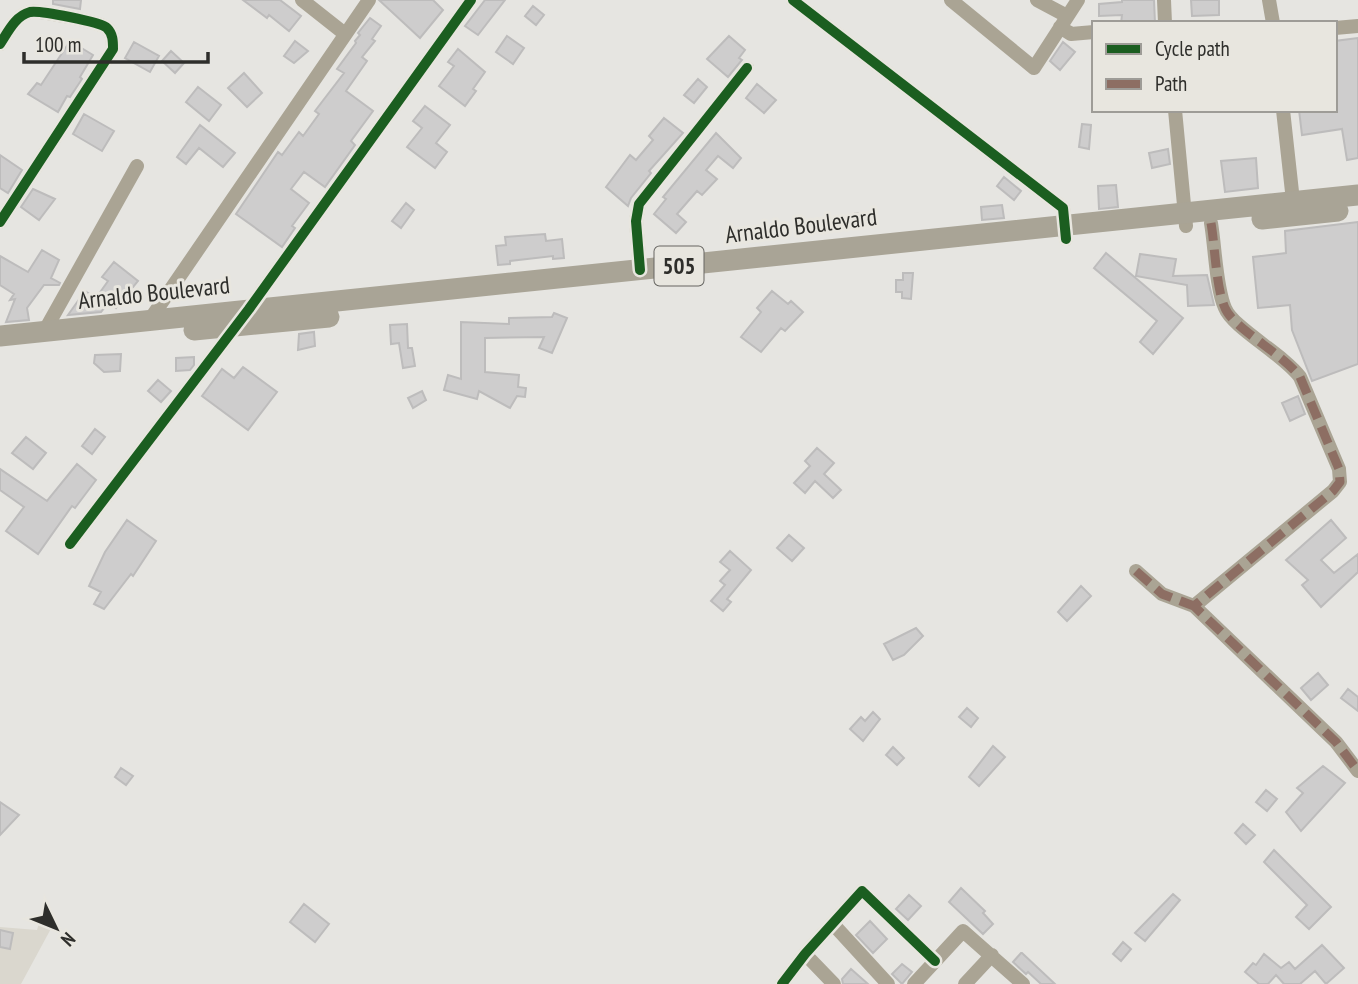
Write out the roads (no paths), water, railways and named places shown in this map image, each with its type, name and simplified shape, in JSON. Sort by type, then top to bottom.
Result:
[{"type":"highway","name":"Arnaldo Boulevard","points":[[1186,219],[1212,223],[1358,195]]},
{"type":"highway","name":"Arnaldo Boulevard","points":[[0,348],[114,331],[715,270],[955,242],[1294,208],[1358,209]]},
{"type":"highway","name":"Arnaldo Boulevard","points":[[595,281],[640,270],[715,270]]},
{"type":"highway","name":"Arnaldo Boulevard","points":[[0,336],[114,331],[149,321],[243,317]]},
{"type":"street","points":[[302,0],[345,34]]},
{"type":"street","points":[[149,321],[369,0]]},
{"type":"street","points":[[70,544],[243,317],[471,0]]},
{"type":"street","points":[[793,0],[1063,208],[1065,232]]},
{"type":"street","points":[[951,0],[1034,68],[1078,0]]},
{"type":"street","points":[[1037,0],[1063,22],[1070,34],[1092,32]]},
{"type":"street","points":[[1164,0],[1165,21]]},
{"type":"street","points":[[1269,0],[1273,21]]},
{"type":"street","points":[[0,44],[15,21],[31,12],[99,23],[108,29],[113,38],[113,49],[0,222]]},
{"type":"street","points":[[1337,28],[1358,26]]},
{"type":"street","points":[[640,270],[636,221],[639,204],[747,68]]},
{"type":"street","points":[[1175,112],[1186,219]]},
{"type":"street","points":[[1283,112],[1294,208]]},
{"type":"street","points":[[44,332],[137,166]]},
{"type":"street","points":[[1194,606],[1333,491],[1340,482],[1339,469],[1300,377],[1291,364],[1237,323],[1225,310],[1212,223]]},
{"type":"street","points":[[1136,571],[1162,594],[1194,606],[1336,742],[1358,771]]},
{"type":"street","points":[[782,984],[805,954],[862,891],[935,961]]},
{"type":"street","points":[[833,924],[888,984]]},
{"type":"street","points":[[914,984],[963,931],[992,955],[1018,982]]},
{"type":"street","points":[[805,954],[834,984]]},
{"type":"street","points":[[965,984],[992,955]]}]
